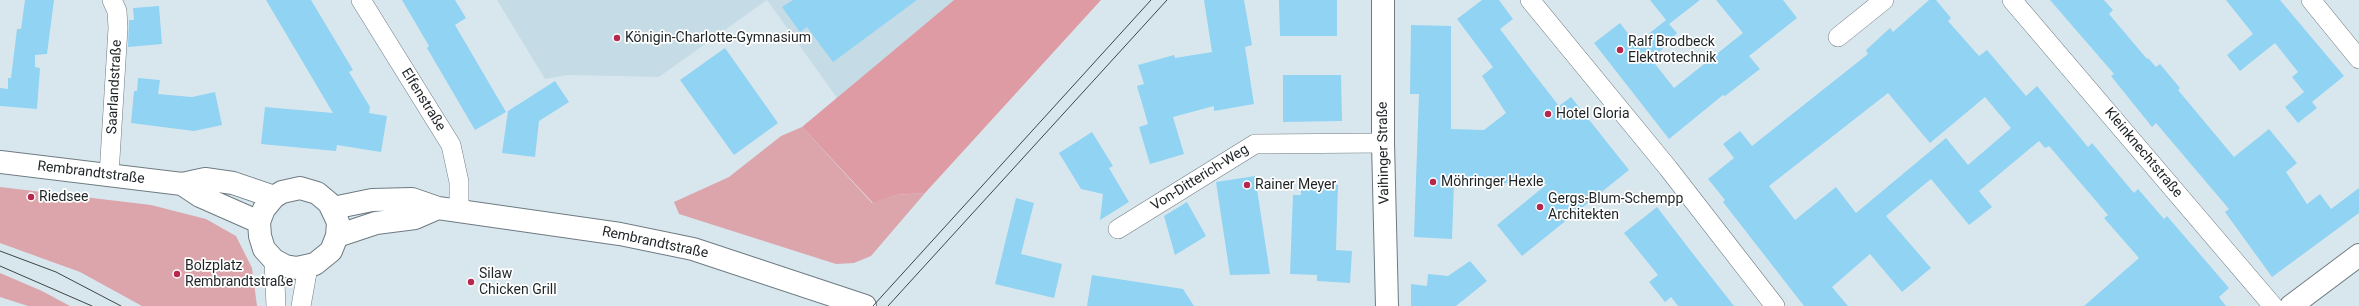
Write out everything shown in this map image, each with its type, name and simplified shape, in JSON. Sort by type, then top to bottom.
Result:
[{"type":"street","name":"Saarlandstraße","points":[[109,175],[118,28],[117,11],[112,0]]},
{"type":"street","name":"Elfenstraße","points":[[361,0],[451,145],[459,182],[448,209]]},
{"type":"street","name":"Vaihinger Straße","points":[[1383,0],[1383,143],[1387,306]]},
{"type":"street","points":[[1530,0],[1668,168],[1775,306]]},
{"type":"street","points":[[1838,37],[1884,0]]},
{"type":"street","name":"Kleinknechtstraße","points":[[2012,0],[2273,306]]},
{"type":"street","points":[[2311,0],[2359,59]]},
{"type":"street","name":"Von-Ditterich-Weg","points":[[1118,229],[1255,144],[1383,143]]},
{"type":"street","name":"Rembrandtstraße","points":[[0,162],[182,184],[205,179],[233,183],[274,197]]},
{"type":"street","name":"Rembrandtstraße","points":[[182,184],[200,196],[259,222]]},
{"type":"street","points":[[300,188],[317,193],[333,208],[338,222],[337,236],[331,251],[316,264],[308,267],[297,268],[285,266],[274,260],[264,249],[260,236],[259,222],[264,209],[274,197],[282,192],[300,188]]},
{"type":"street","name":"Rembrandtstraße","points":[[333,208],[372,200],[412,199],[448,209],[620,234],[693,249],[865,306]]},
{"type":"street","points":[[337,236],[376,223],[415,218],[448,209]]},
{"type":"street","points":[[2291,306],[2359,255]]},
{"type":"street","points":[[274,260],[276,306]]},
{"type":"street","points":[[301,306],[308,267]]},
{"type":"shaded area","name":"Königin-Charlotte-Gymnasium","points":[[497,0],[767,0],[659,77],[568,75],[545,79]]},
{"type":"shaded area","points":[[767,0],[954,0],[837,98]]},
{"type":"shaded area","points":[[954,0],[1101,0],[925,193],[895,195],[873,203],[802,127]]},
{"type":"shaded area","points":[[802,127],[872,203],[895,195],[925,193],[871,256],[854,263],[836,264],[679,214],[674,202],[729,177],[781,136]]},
{"type":"shaded area","points":[[0,187],[151,205],[206,219],[236,236],[252,268],[257,306],[142,306],[80,272],[0,243]]},
{"type":"shaded area","points":[[0,273],[42,291],[70,306],[28,306],[0,297]]},
{"type":"building","points":[[25,0],[54,0],[47,54],[35,55],[35,67],[40,68],[37,109],[0,106],[0,88],[8,89],[8,78],[11,78],[17,29],[21,29]]},
{"type":"building","points":[[266,0],[311,0],[353,70],[349,72],[370,107],[369,113],[387,116],[381,152],[337,145],[336,151],[261,144],[265,107],[333,113]]},
{"type":"building","points":[[402,0],[455,0],[466,18],[455,25],[506,112],[475,130],[427,48],[429,46]]},
{"type":"building","points":[[793,0],[917,0],[833,62],[807,27],[800,32],[782,7]]},
{"type":"building","points":[[1204,0],[1244,0],[1252,45],[1245,47],[1254,104],[1214,111],[1214,106],[1173,117],[1184,154],[1150,164],[1139,127],[1148,124],[1137,86],[1144,84],[1138,65],[1174,55],[1175,58],[1212,52]]},
{"type":"building","points":[[1279,0],[1337,0],[1337,36],[1280,36]]},
{"type":"building","points":[[1482,0],[1499,0],[1513,19],[1500,29],[1531,70],[1559,106],[1571,97],[1629,170],[1522,256],[1497,225],[1547,184],[1454,182],[1452,239],[1414,237],[1419,94],[1410,94],[1411,25],[1451,26],[1451,129],[1484,130],[1506,113],[1482,76],[1493,67],[1457,19]]},
{"type":"building","points":[[1650,0],[1700,0],[1669,24],[1677,33],[1652,60],[1674,88],[1743,33],[1716,0],[1783,0],[1797,18],[1749,56],[1760,69],[1725,96],[1723,95],[1669,139],[1594,43],[1620,23],[1636,44],[1666,20]]},
{"type":"building","points":[[1929,0],[1936,0],[1951,18],[1948,21],[1979,56],[1987,50],[2026,96],[2037,86],[2088,147],[2092,143],[2134,193],[2138,189],[2164,219],[2167,216],[2229,288],[2219,297],[2226,306],[2084,306],[2139,258],[2104,218],[2108,215],[2049,146],[2045,148],[2039,141],[1979,191],[1992,207],[1969,225],[1931,179],[1886,216],[1931,268],[1902,292],[1870,254],[1832,287],[1848,306],[1804,306],[1723,202],[1725,200],[1708,179],[1734,158],[1723,144],[1740,131],[1752,146],[1868,54],[1866,50],[1890,28],[1893,32]],"holes":[[[1888,93],[1930,143],[1985,97],[2011,128],[1968,165],[1946,138],[1856,213],[1836,187],[1795,220],[1769,186]]]},
{"type":"building","points":[[2050,0],[2104,0],[2113,10],[2109,14],[2147,59],[2148,58],[2156,67],[2160,64],[2180,88],[2178,90],[2234,157],[2269,129],[2297,163],[2286,172],[2307,204],[2320,194],[2331,209],[2359,188],[2359,213],[2272,277],[2225,212],[2229,209],[2156,123],[2152,127],[2111,76],[2114,74]]},
{"type":"building","points":[[2226,0],[2280,0],[2344,76],[2312,102],[2317,108],[2298,123],[2285,107],[2304,92],[2292,77],[2298,72],[2275,43],[2240,71],[2227,55],[2253,34]]},
{"type":"building","points":[[159,6],[162,44],[128,47],[129,20],[134,20],[133,8]]},
{"type":"building","points":[[725,48],[778,123],[734,155],[680,80]]},
{"type":"building","points":[[1283,75],[1341,75],[1342,121],[1283,122]]},
{"type":"building","points":[[138,78],[160,80],[158,94],[192,97],[215,92],[222,125],[194,131],[131,123],[134,91],[137,91]]},
{"type":"building","points":[[555,81],[569,102],[539,121],[535,157],[502,153],[508,111]]},
{"type":"building","points":[[1092,132],[1113,166],[1109,168],[1129,202],[1100,220],[1103,194],[1081,189],[1059,153]]},
{"type":"building","points":[[1255,176],[1270,274],[1230,275],[1216,182]]},
{"type":"building","points":[[1301,184],[1338,185],[1336,250],[1352,251],[1350,283],[1317,281],[1317,275],[1290,274],[1293,195],[1301,195]]},
{"type":"building","points":[[1016,198],[1034,203],[1021,254],[1062,264],[1054,298],[995,284]]},
{"type":"building","points":[[1187,202],[1206,236],[1175,255],[1164,216]]},
{"type":"building","points":[[1657,207],[1734,306],[1678,306],[1671,297],[1665,302],[1649,282],[1658,275],[1624,233]]},
{"type":"building","points":[[1470,261],[1487,281],[1456,306],[1411,306],[1411,284],[1427,286],[1428,274],[1448,276]]},
{"type":"building","points":[[1092,275],[1183,289],[1194,306],[1087,306]]},
{"type":"tram line","points":[[873,306],[1151,0]]},
{"type":"tram line","points":[[888,306],[1167,0]]},
{"type":"tram line","points":[[0,251],[56,272],[121,306]]},
{"type":"tram line","points":[[0,266],[92,306]]},
{"type":"place","name":"Königin-Charlotte-Gymnasium","points":[[617,38]]},
{"type":"place","name":"Ralf Brodbeck Elektrotechnik","points":[[1620,50]]},
{"type":"place","name":"Hotel Gloria","points":[[1548,114]]},
{"type":"place","name":"Möhringer Hexle","points":[[1433,182]]},
{"type":"place","name":"Rainer Meyer","points":[[1247,185]]},
{"type":"place","name":"Riedsee","points":[[31,197]]},
{"type":"place","name":"Gergs-Blum-Schempp Architekten","points":[[1540,207]]},
{"type":"place","name":"Bolzplatz Rembrandtstraße","points":[[177,274]]},
{"type":"place","name":"Silaw Chicken Grill","points":[[471,282]]}]
